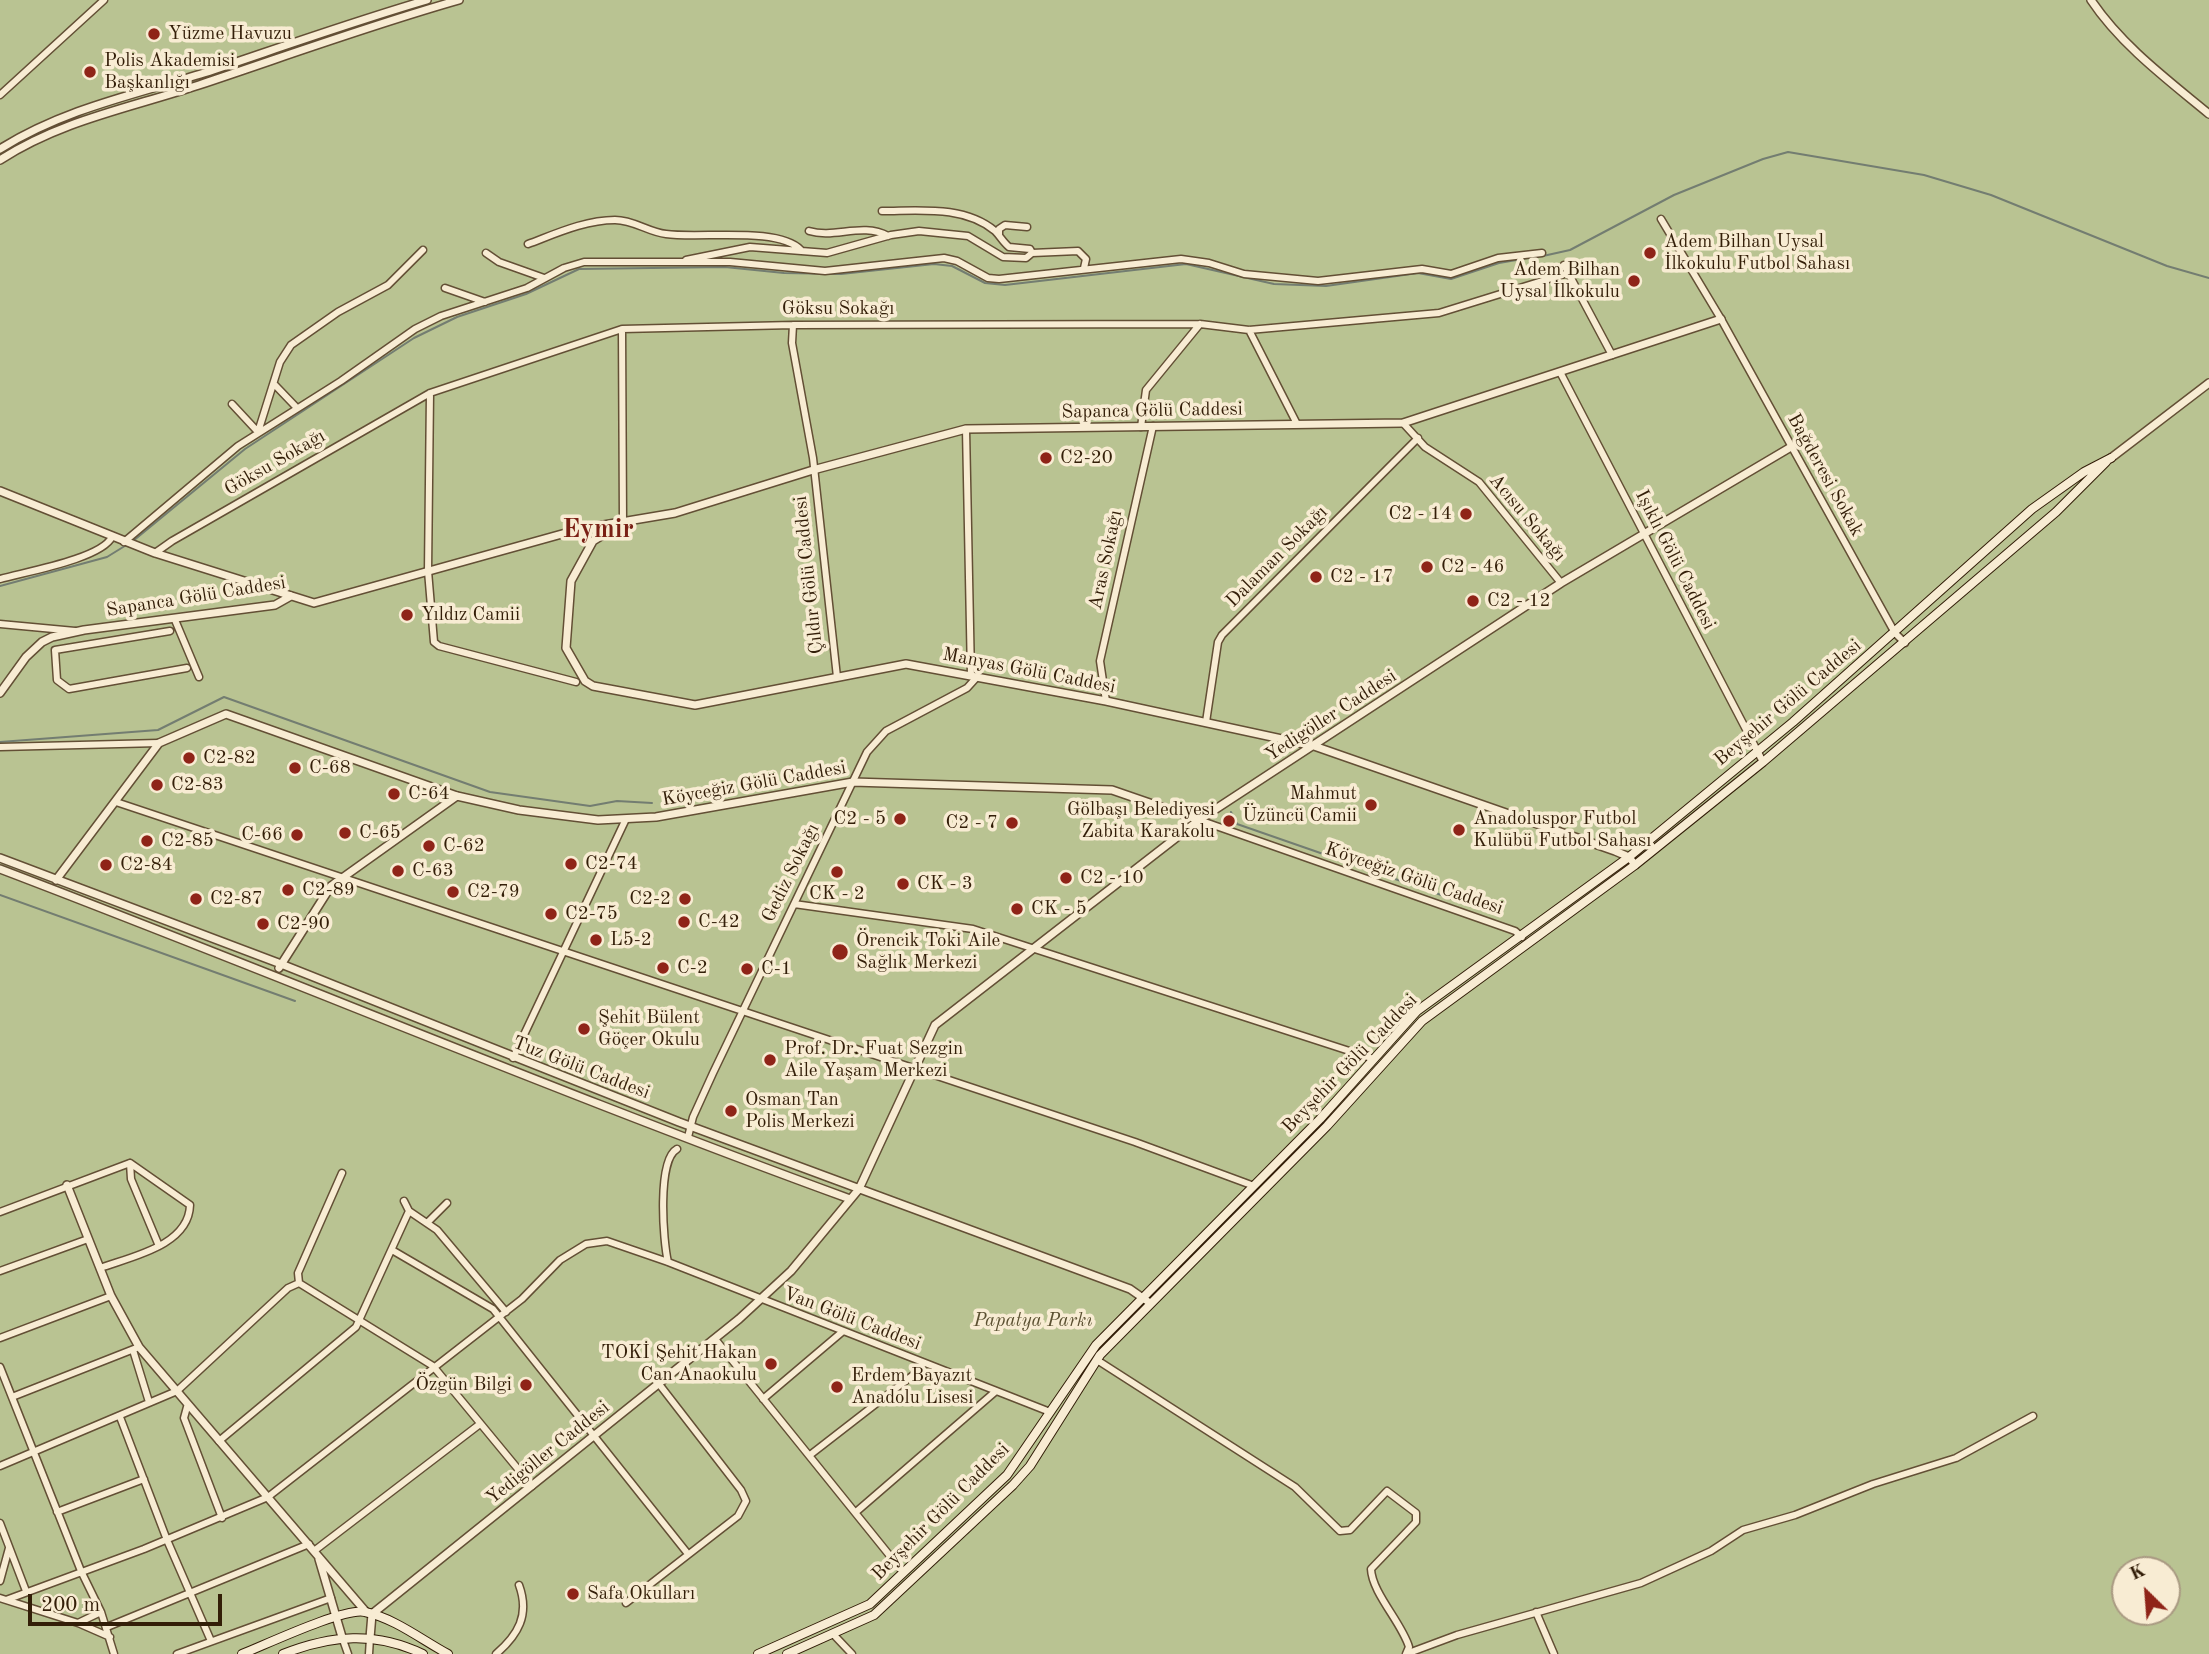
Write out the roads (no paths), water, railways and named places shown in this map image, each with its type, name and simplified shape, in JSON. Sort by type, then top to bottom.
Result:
[{"type":"main road","name":"Beyşehir Gölü Caddesi","points":[[758,1654],[870,1604],[1014,1467],[1096,1345],[1254,1186],[1417,1012],[1629,857],[1895,633],[2032,509],[2084,472],[2111,457]]},
{"type":"main road","points":[[787,1654],[861,1622],[881,1609],[1022,1476],[1097,1360],[1150,1303],[1327,1126],[1422,1021],[1636,864],[1763,762],[2056,512],[2111,457]]},
{"type":"main road","points":[[1531,931],[1537,939]]},
{"type":"main road","points":[[1519,939],[1521,950]]},
{"type":"main road","points":[[1056,1423],[1050,1412],[1064,1411]]},
{"type":"main road","points":[[856,1612],[861,1622]]},
{"type":"main road","points":[[242,1654],[337,1616],[369,1613],[448,1654]]},
{"type":"main road","points":[[828,1623],[833,1634]]},
{"type":"main road","points":[[283,1654],[317,1641],[342,1637],[382,1640],[423,1654]]},
{"type":"street","points":[[0,95],[104,0]]},
{"type":"street","points":[[0,149],[53,119],[361,18],[427,0]]},
{"type":"street","points":[[0,160],[72,122],[164,96],[353,31],[459,0]]},
{"type":"street","points":[[2091,0],[2142,56],[2209,114]]},
{"type":"street","points":[[161,85],[164,96]]},
{"type":"street","points":[[882,211],[927,210],[953,214],[985,225],[1009,247],[1030,249],[1032,253]]},
{"type":"street","points":[[528,244],[578,226],[616,219],[638,223],[665,234],[782,238],[790,240],[803,251]]},
{"type":"street","name":"Bağderesi Sokak","points":[[1661,219],[1721,319],[1895,633],[1905,643]]},
{"type":"street","points":[[999,237],[999,229],[1005,225],[1027,227]]},
{"type":"street","points":[[809,231],[833,234],[860,230],[888,236]]},
{"type":"street","points":[[674,263],[750,247],[827,253],[888,236],[919,231],[954,232],[968,236],[1003,257],[1026,258],[1032,253],[1077,251],[1086,259],[1084,268]]},
{"type":"street","points":[[258,432],[280,362],[291,345],[338,312],[388,285],[423,250]]},
{"type":"street","points":[[486,253],[499,262],[544,278]]},
{"type":"street","points":[[124,542],[177,494],[258,432],[429,321],[527,288],[564,268],[596,260],[730,262],[825,271],[944,258],[999,279],[1084,268],[1191,259],[1244,274],[1333,281],[1422,269],[1451,274],[1505,256],[1542,253]]},
{"type":"street","points":[[1564,265],[1612,355]]},
{"type":"street","name":"Göksu Sokağı","points":[[155,554],[172,541],[430,393],[622,329],[793,325],[1200,324],[1249,330],[1439,313],[1568,273]]},
{"type":"street","points":[[445,288],[485,302]]},
{"type":"street","name":"Sapanca Gölü Caddesi","points":[[0,693],[26,657],[41,642],[77,631],[275,605],[291,596],[314,603],[580,529],[675,513],[813,470],[965,429],[1404,423],[1721,319]]},
{"type":"street","points":[[1142,427],[1146,390],[1200,324]]},
{"type":"street","name":"Çıldır Gölü Caddesi","points":[[793,325],[792,343],[813,470],[836,677]]},
{"type":"street","points":[[580,529],[588,531],[593,541],[623,523],[622,329]]},
{"type":"street","points":[[1249,330],[1297,424]]},
{"type":"street","name":"Işıklı Gölü Caddesi","points":[[1560,372],[1763,762]]},
{"type":"street","points":[[2111,457],[2209,383]]},
{"type":"street","points":[[274,384],[297,408]]},
{"type":"street","points":[[430,393],[428,571],[432,634],[436,644],[576,682]]},
{"type":"street","points":[[232,404],[258,432]]},
{"type":"street","name":"Acısu Sokağı","points":[[1404,423],[1425,447],[1479,482],[1561,583]]},
{"type":"street","name":"Aras Sokağı","points":[[1105,701],[1100,661],[1153,426]]},
{"type":"street","points":[[965,429],[974,679]]},
{"type":"street","name":"Dalaman Sokağı","points":[[1206,722],[1218,642],[1222,635],[1418,438]]},
{"type":"street","name":"Yedigöller Caddesi","points":[[369,1613],[532,1486],[761,1301],[859,1189],[935,1025],[1199,820],[1561,583],[1791,447]]},
{"type":"street","points":[[0,491],[155,554],[291,596]]},
{"type":"street","points":[[0,579],[75,558],[106,545],[112,537]]},
{"type":"street","name":"Manyas Gölü Caddesi","points":[[593,541],[571,581],[565,639],[568,652],[590,685],[695,705],[902,664],[1105,701],[1314,746],[1629,857],[1636,864]]},
{"type":"street","points":[[176,620],[199,677]]},
{"type":"street","points":[[0,624],[77,631]]},
{"type":"street","points":[[113,626],[115,640]]},
{"type":"street","points":[[170,631],[54,650],[59,682],[69,689],[187,668]]},
{"type":"street","name":"Gediz Sokağı","points":[[688,1138],[743,1010],[871,746],[886,731],[974,679]]},
{"type":"street","name":"Köyceğiz Gölü Caddesi","points":[[56,880],[159,743],[226,713],[457,796],[519,810],[625,821],[853,782],[1112,790],[1515,931],[1519,939]]},
{"type":"street","points":[[0,747],[159,743]]},
{"type":"street","points":[[275,974],[325,893],[342,877],[457,796]]},
{"type":"street","points":[[116,802],[915,1068],[1214,1169],[1254,1186]]},
{"type":"street","points":[[513,1058],[625,821]]},
{"type":"street","name":"Tuz Gölü Caddesi","points":[[0,858],[281,964],[691,1127],[1130,1289],[1150,1303]]},
{"type":"street","name":"Tuz Gölü Caddesi","points":[[0,869],[275,974],[508,1070],[850,1199]]},
{"type":"street","points":[[793,905],[969,928],[1374,1059]]},
{"type":"street","points":[[668,1262],[664,1178],[667,1157],[677,1149]]},
{"type":"street","points":[[0,1212],[130,1163]]},
{"type":"street","points":[[130,1163],[131,1180],[159,1246]]},
{"type":"street","points":[[100,1268],[159,1246],[174,1236],[187,1218],[190,1205],[130,1163]]},
{"type":"street","points":[[299,1283],[298,1273],[342,1173]]},
{"type":"street","points":[[67,1185],[111,1296],[136,1349],[149,1402]]},
{"type":"street","points":[[404,1201],[409,1211],[428,1222],[503,1314],[688,1554]]},
{"type":"street","points":[[428,1222],[447,1203]]},
{"type":"street","points":[[219,1441],[356,1327],[409,1211]]},
{"type":"street","points":[[0,1271],[89,1239]]},
{"type":"street","name":"Van Gölü Caddesi","points":[[3,1599],[167,1540],[268,1497],[503,1314],[560,1260],[597,1241],[607,1241],[668,1262],[761,1301],[1050,1412]]},
{"type":"street","points":[[392,1250],[503,1314]]},
{"type":"street","points":[[299,1283],[433,1366],[532,1486]]},
{"type":"street","points":[[0,1466],[177,1391],[288,1288],[299,1283]]},
{"type":"street","points":[[0,1338],[111,1296]]},
{"type":"street","points":[[763,1399],[842,1332]]},
{"type":"street","points":[[715,1339],[903,1572]]},
{"type":"street","points":[[136,1349],[177,1391],[187,1407],[369,1613],[369,1654]]},
{"type":"street","points":[[12,1397],[136,1349]]},
{"type":"street","points":[[1097,1360],[1296,1487],[1340,1531],[1350,1530],[1387,1491],[1416,1513],[1416,1522],[1371,1569],[1373,1581],[1404,1634],[1409,1647],[1406,1654]]},
{"type":"street","points":[[810,1455],[917,1372],[923,1363]]},
{"type":"street","points":[[0,1367],[81,1571],[107,1627],[114,1654]]},
{"type":"street","points":[[626,1603],[738,1516],[746,1501],[741,1490],[659,1384]]},
{"type":"street","points":[[856,1512],[996,1391]]},
{"type":"street","points":[[187,1407],[184,1415],[186,1426],[222,1518]]},
{"type":"street","points":[[1406,1654],[1421,1646],[1641,1583],[1711,1552],[1743,1530],[1795,1515],[1853,1494],[1873,1483],[1956,1458],[2033,1416]]},
{"type":"street","points":[[120,1417],[167,1540],[192,1591],[211,1641]]},
{"type":"street","points":[[316,1555],[480,1424]]},
{"type":"street","points":[[57,1512],[144,1479]]},
{"type":"street","points":[[0,1523],[26,1591]]},
{"type":"street","points":[[107,1627],[309,1544]]},
{"type":"street","points":[[0,1581],[10,1546]]},
{"type":"street","points":[[316,1555],[348,1654]]},
{"type":"street","points":[[496,1654],[512,1641],[521,1624],[523,1603],[519,1585]]},
{"type":"street","points":[[177,1654],[331,1598]]},
{"type":"street","points":[[3,1599],[78,1623],[110,1637]]},
{"type":"street","points":[[78,1623],[101,1612]]},
{"type":"street","points":[[1536,1612],[1554,1654]]},
{"type":"street","points":[[833,1634],[852,1654]]},
{"type":"waterway","points":[[1543,256],[1570,250],[1674,195],[1763,159],[1788,152],[1924,175],[1991,195],[2167,266],[2209,278]]},
{"type":"waterway","points":[[133,541],[245,449],[414,338],[457,317],[526,294],[579,269],[725,267],[784,273],[841,274],[934,264],[952,266],[985,283],[1005,285],[1186,264],[1274,284],[1326,286],[1418,273],[1451,279],[1499,263],[1534,257]]},
{"type":"waterway","points":[[0,586],[107,557],[128,544]]},
{"type":"waterway","points":[[0,742],[158,730],[224,697],[490,792],[590,806],[617,801],[652,803]]},
{"type":"waterway","points":[[1231,812],[1237,824],[1493,913]]},
{"type":"waterway","points":[[0,895],[295,1001]]},
{"type":"place","name":"Yüzme Havuzu","points":[[154,34]]},
{"type":"place","name":"Polis Akademisi Başkanlığı","points":[[90,72]]},
{"type":"place","name":"Adem Bilhan Uysal İlkokulu Futbol Sahası","points":[[1650,253]]},
{"type":"place","name":"Adem Bilhan Uysal İlkokulu","points":[[1634,281]]},
{"type":"place","name":"C2-20","points":[[1046,458]]},
{"type":"place","name":"C2 - 14","points":[[1466,514]]},
{"type":"place","name":"C2 - 46","points":[[1427,567]]},
{"type":"place","name":"C2 - 17","points":[[1316,577]]},
{"type":"place","name":"C2 - 12","points":[[1473,601]]},
{"type":"place","name":"Yıldız Camii","points":[[407,615]]},
{"type":"place","name":"C2-82","points":[[189,758]]},
{"type":"place","name":"C-68","points":[[295,768]]},
{"type":"place","name":"C2-83","points":[[157,785]]},
{"type":"place","name":"C-64","points":[[394,794]]},
{"type":"place","name":"Mahmut Üzüncü Camii","points":[[1371,805]]},
{"type":"place","name":"C2 - 5","points":[[900,819]]},
{"type":"place","name":"Gölbaşı Belediyesi Zabita Karakolu","points":[[1229,821]]},
{"type":"place","name":"C2 - 7","points":[[1012,823]]},
{"type":"place","name":"Anadoluspor Futbol Kulübü Futbol Sahası","points":[[1459,830]]},
{"type":"place","name":"C-65","points":[[345,833]]},
{"type":"place","name":"C-66","points":[[297,835]]},
{"type":"place","name":"C2-85","points":[[147,841]]},
{"type":"place","name":"C-62","points":[[429,846]]},
{"type":"place","name":"C2-74","points":[[571,864]]},
{"type":"place","name":"C2-84","points":[[106,865]]},
{"type":"place","name":"C-63","points":[[398,871]]},
{"type":"place","name":"CK - 2","points":[[837,872]]},
{"type":"place","name":"C2 - 10","points":[[1066,878]]},
{"type":"place","name":"CK - 3","points":[[903,884]]},
{"type":"place","name":"C2-89","points":[[288,890]]},
{"type":"place","name":"C2-79","points":[[453,892]]},
{"type":"place","name":"C2-87","points":[[196,899]]},
{"type":"place","name":"C2-2","points":[[685,899]]},
{"type":"place","name":"CK - 5","points":[[1017,909]]},
{"type":"place","name":"C2-75","points":[[551,914]]},
{"type":"place","name":"C-42","points":[[684,922]]},
{"type":"place","name":"C2-90","points":[[263,924]]},
{"type":"place","name":"L5-2","points":[[596,940]]},
{"type":"place","name":"Örencik Toki Aile Sağlık Merkezi","points":[[840,952]]},
{"type":"place","name":"C-2","points":[[663,968]]},
{"type":"place","name":"C-1","points":[[747,969]]},
{"type":"place","name":"Şehit Bülent Göçer Okulu","points":[[584,1029]]},
{"type":"place","name":"Prof. Dr. Fuat Sezgin Aile Yaşam Merkezi","points":[[770,1060]]},
{"type":"place","name":"Osman Tan Polis Merkezi","points":[[731,1111]]},
{"type":"place","name":"TOKİ Şehit Hakan Can Anaokulu","points":[[771,1364]]},
{"type":"place","name":"Özgün Bilgi","points":[[526,1385]]},
{"type":"place","name":"Erdem Bayazıt Anadolu Lisesi","points":[[837,1387]]},
{"type":"place","name":"Safa Okulları","points":[[573,1594]]},
{"type":"district","name":"Eymir","points":[[598,530]]},
{"type":"park label","name":"Papatya Parkı","points":[[1033,1321]]}]
